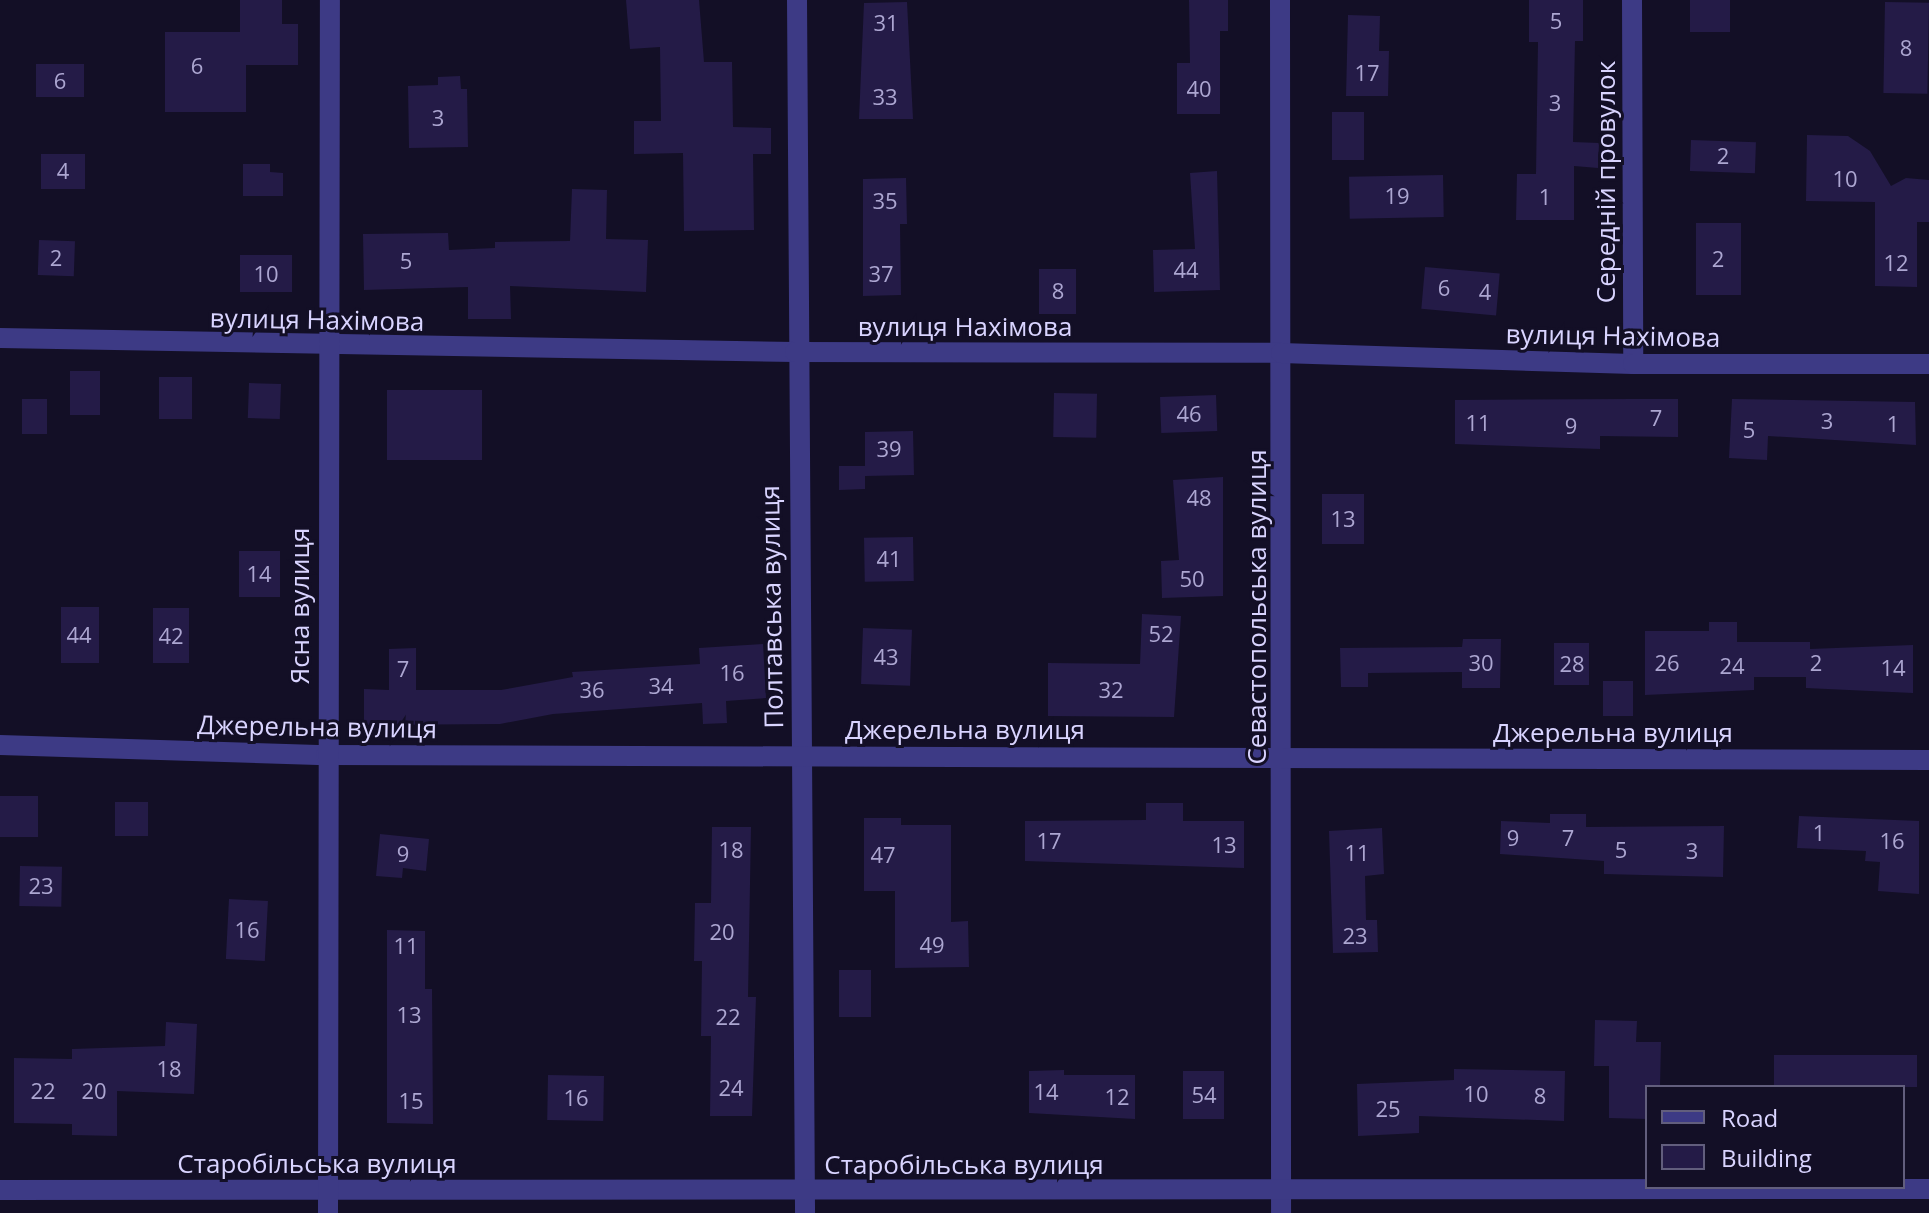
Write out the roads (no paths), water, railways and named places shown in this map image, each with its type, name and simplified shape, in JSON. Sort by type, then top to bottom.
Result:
[{"type":"street","name":"Ясна вулиця","points":[[328,1213],[326,755],[330,0]]},
{"type":"street","name":"Полтавська вулиця","points":[[797,0],[795,352],[805,1213]]},
{"type":"street","name":"Севастопольська вулиця","points":[[1280,0],[1284,757],[1281,1213]]},
{"type":"street","name":"Середній провулок","points":[[1632,0],[1633,364]]},
{"type":"street","name":"вулиця Нахімова","points":[[0,338],[327,347],[1281,353],[1633,364],[1929,364]]},
{"type":"street","name":"Джерельна вулиця","points":[[0,745],[326,755],[1929,760]]},
{"type":"street","name":"Старобільська вулиця","points":[[0,1190],[1929,1189]]}]
